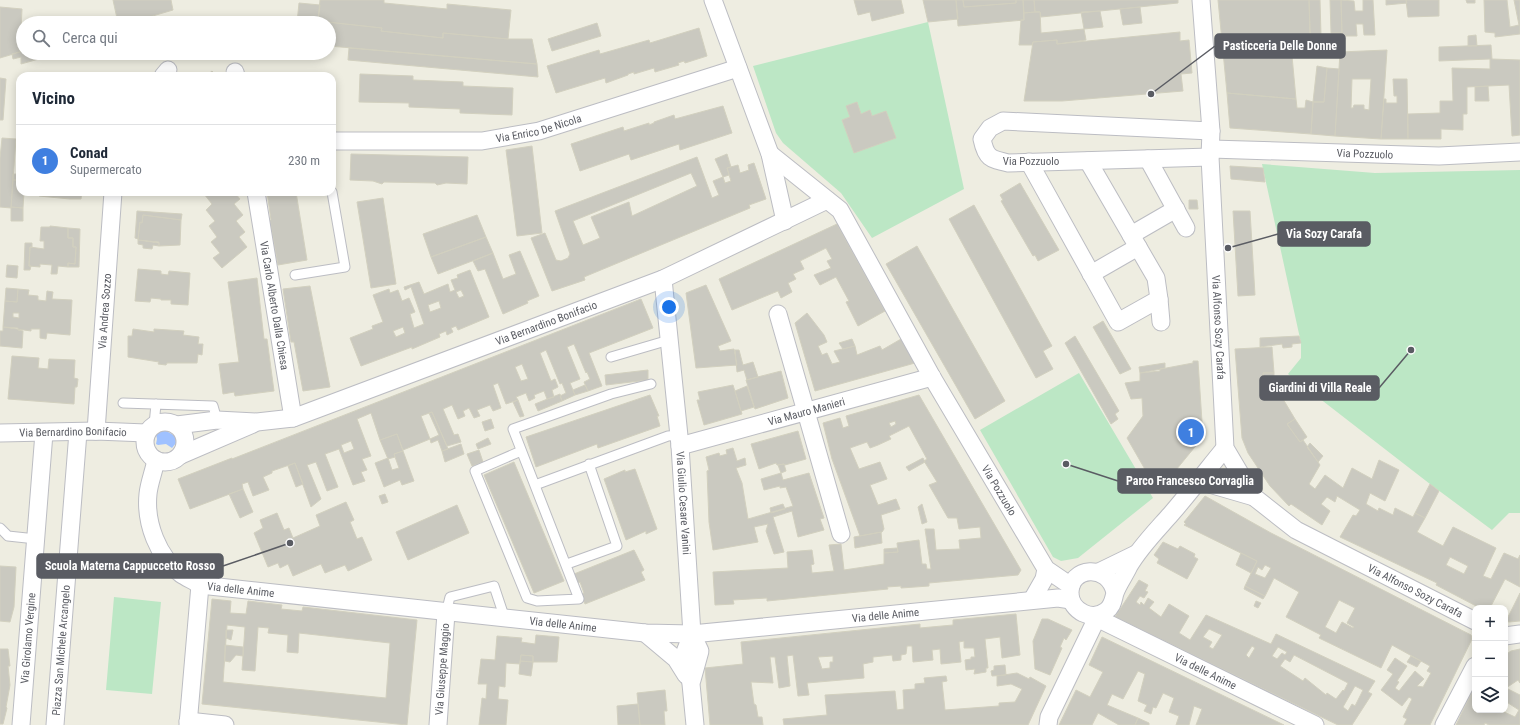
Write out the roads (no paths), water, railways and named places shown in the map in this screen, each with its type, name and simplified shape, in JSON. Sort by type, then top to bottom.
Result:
[{"type":"street","points":[[713,0],[770,154],[785,221]]},
{"type":"street","name":"Via Alfonso Sozy Carafa","points":[[1201,0],[1212,131],[1210,153],[1225,448],[1254,497],[1296,530],[1472,619]]},
{"type":"street","name":"Via Enrico De Nicola","points":[[336,140],[482,141],[539,131],[738,68]]},
{"type":"street","name":"Via Pozzuolo","points":[[1212,131],[1003,121],[990,128],[982,139],[985,151],[992,160],[1008,163],[1148,159],[1210,153],[1438,156],[1520,152]]},
{"type":"street","name":"Via Pozzuolo","points":[[770,154],[840,210],[932,377],[1046,569],[1071,593]]},
{"type":"street","points":[[1148,159],[1186,228]]},
{"type":"street","points":[[1088,160],[1156,278],[1161,322]]},
{"type":"street","points":[[1029,162],[1118,322],[1159,299]]},
{"type":"street","name":"Via Andrea Sozzo","points":[[96,431],[113,196]]},
{"type":"street","name":"Via Carlo Alberto Dalla Chiesa","points":[[257,196],[293,418]]},
{"type":"street","name":"Via Bernardino Bonifacio","points":[[0,433],[150,429],[165,421],[177,425],[217,420],[257,422],[293,418],[663,279],[827,200]]},
{"type":"street","points":[[1091,274],[1176,209]]},
{"type":"street","name":"Via Giulio Cesare Vanini","points":[[663,279],[680,441],[692,634],[685,652],[691,684],[695,725]]},
{"type":"street","points":[[778,314],[841,534]]},
{"type":"street","name":"Via Mauro Manieri","points":[[680,441],[806,412],[932,377]]},
{"type":"street","name":"Via Bernardino Bonifacio","points":[[156,460],[169,461],[257,422]]},
{"type":"street","points":[[177,425],[184,433],[185,445],[181,455]]},
{"type":"street","points":[[150,429],[144,443],[148,454],[156,460]]},
{"type":"street","name":"Piazza San Michele Arcangelo","points":[[55,725],[78,432]]},
{"type":"street","name":"Via Girolamo Vergine","points":[[21,725],[44,433]]},
{"type":"street","points":[[1115,593],[1110,580],[1099,572],[1092,571],[1080,575],[1071,593],[1079,612],[1096,615],[1111,606],[1115,593],[1136,554],[1199,481],[1225,448]]},
{"type":"street","name":"Via delle Anime","points":[[156,460],[148,494],[150,521],[155,541],[167,560],[181,574],[200,585],[293,594],[446,613],[645,633],[692,634],[1058,598],[1071,593]]},
{"type":"street","name":"Via Alfonso Sozy Carafa","points":[[1199,481],[1254,497]]},
{"type":"street","points":[[1099,572],[1136,554]]},
{"type":"street","points":[[1032,600],[1044,579],[1046,569]]},
{"type":"street","points":[[200,585],[188,723],[226,725]]},
{"type":"street","name":"Via Giuseppe Maggio","points":[[438,725],[446,613]]},
{"type":"street","points":[[1048,725],[1049,717],[1094,624],[1096,615]]},
{"type":"street","name":"Via delle Anime","points":[[1096,615],[1104,621],[1315,725]]},
{"type":"street","points":[[645,633],[676,659],[691,684]]},
{"type":"street","points":[[1508,636],[1520,634]]},
{"type":"street","points":[[1444,725],[1472,672]]},
{"type":"lane","points":[[295,275],[345,267],[333,196]]},
{"type":"lane","points":[[611,357],[669,340]]},
{"type":"lane","points":[[521,451],[475,471],[527,598],[537,601],[580,599],[513,429],[612,394],[651,384]]},
{"type":"lane","points":[[123,403],[213,406],[217,420]]},
{"type":"lane","points":[[150,429],[156,404]]},
{"type":"lane","points":[[535,485],[668,436],[680,441]]},
{"type":"lane","points":[[567,564],[617,546],[589,464]]},
{"type":"lane","points":[[0,528],[8,536],[36,539]]},
{"type":"lane","points":[[446,613],[450,597],[494,586],[505,619]]},
{"type":"water","points":[[163,429],[175,436],[176,443],[172,448],[166,444],[156,444],[156,434]]},
{"type":"place","name":"Pasticceria Delle Donne","points":[[1151,94]]},
{"type":"place","name":"Via Sozy Carafa","points":[[1228,248]]},
{"type":"place","name":"Giardini di Villa Reale","points":[[1411,350]]},
{"type":"place","name":"Conad","points":[[1191,432]]},
{"type":"place","name":"Parco Francesco Corvaglia","points":[[1066,464]]},
{"type":"place","name":"Scuola Materna Cappuccetto Rosso","points":[[290,543]]}]
